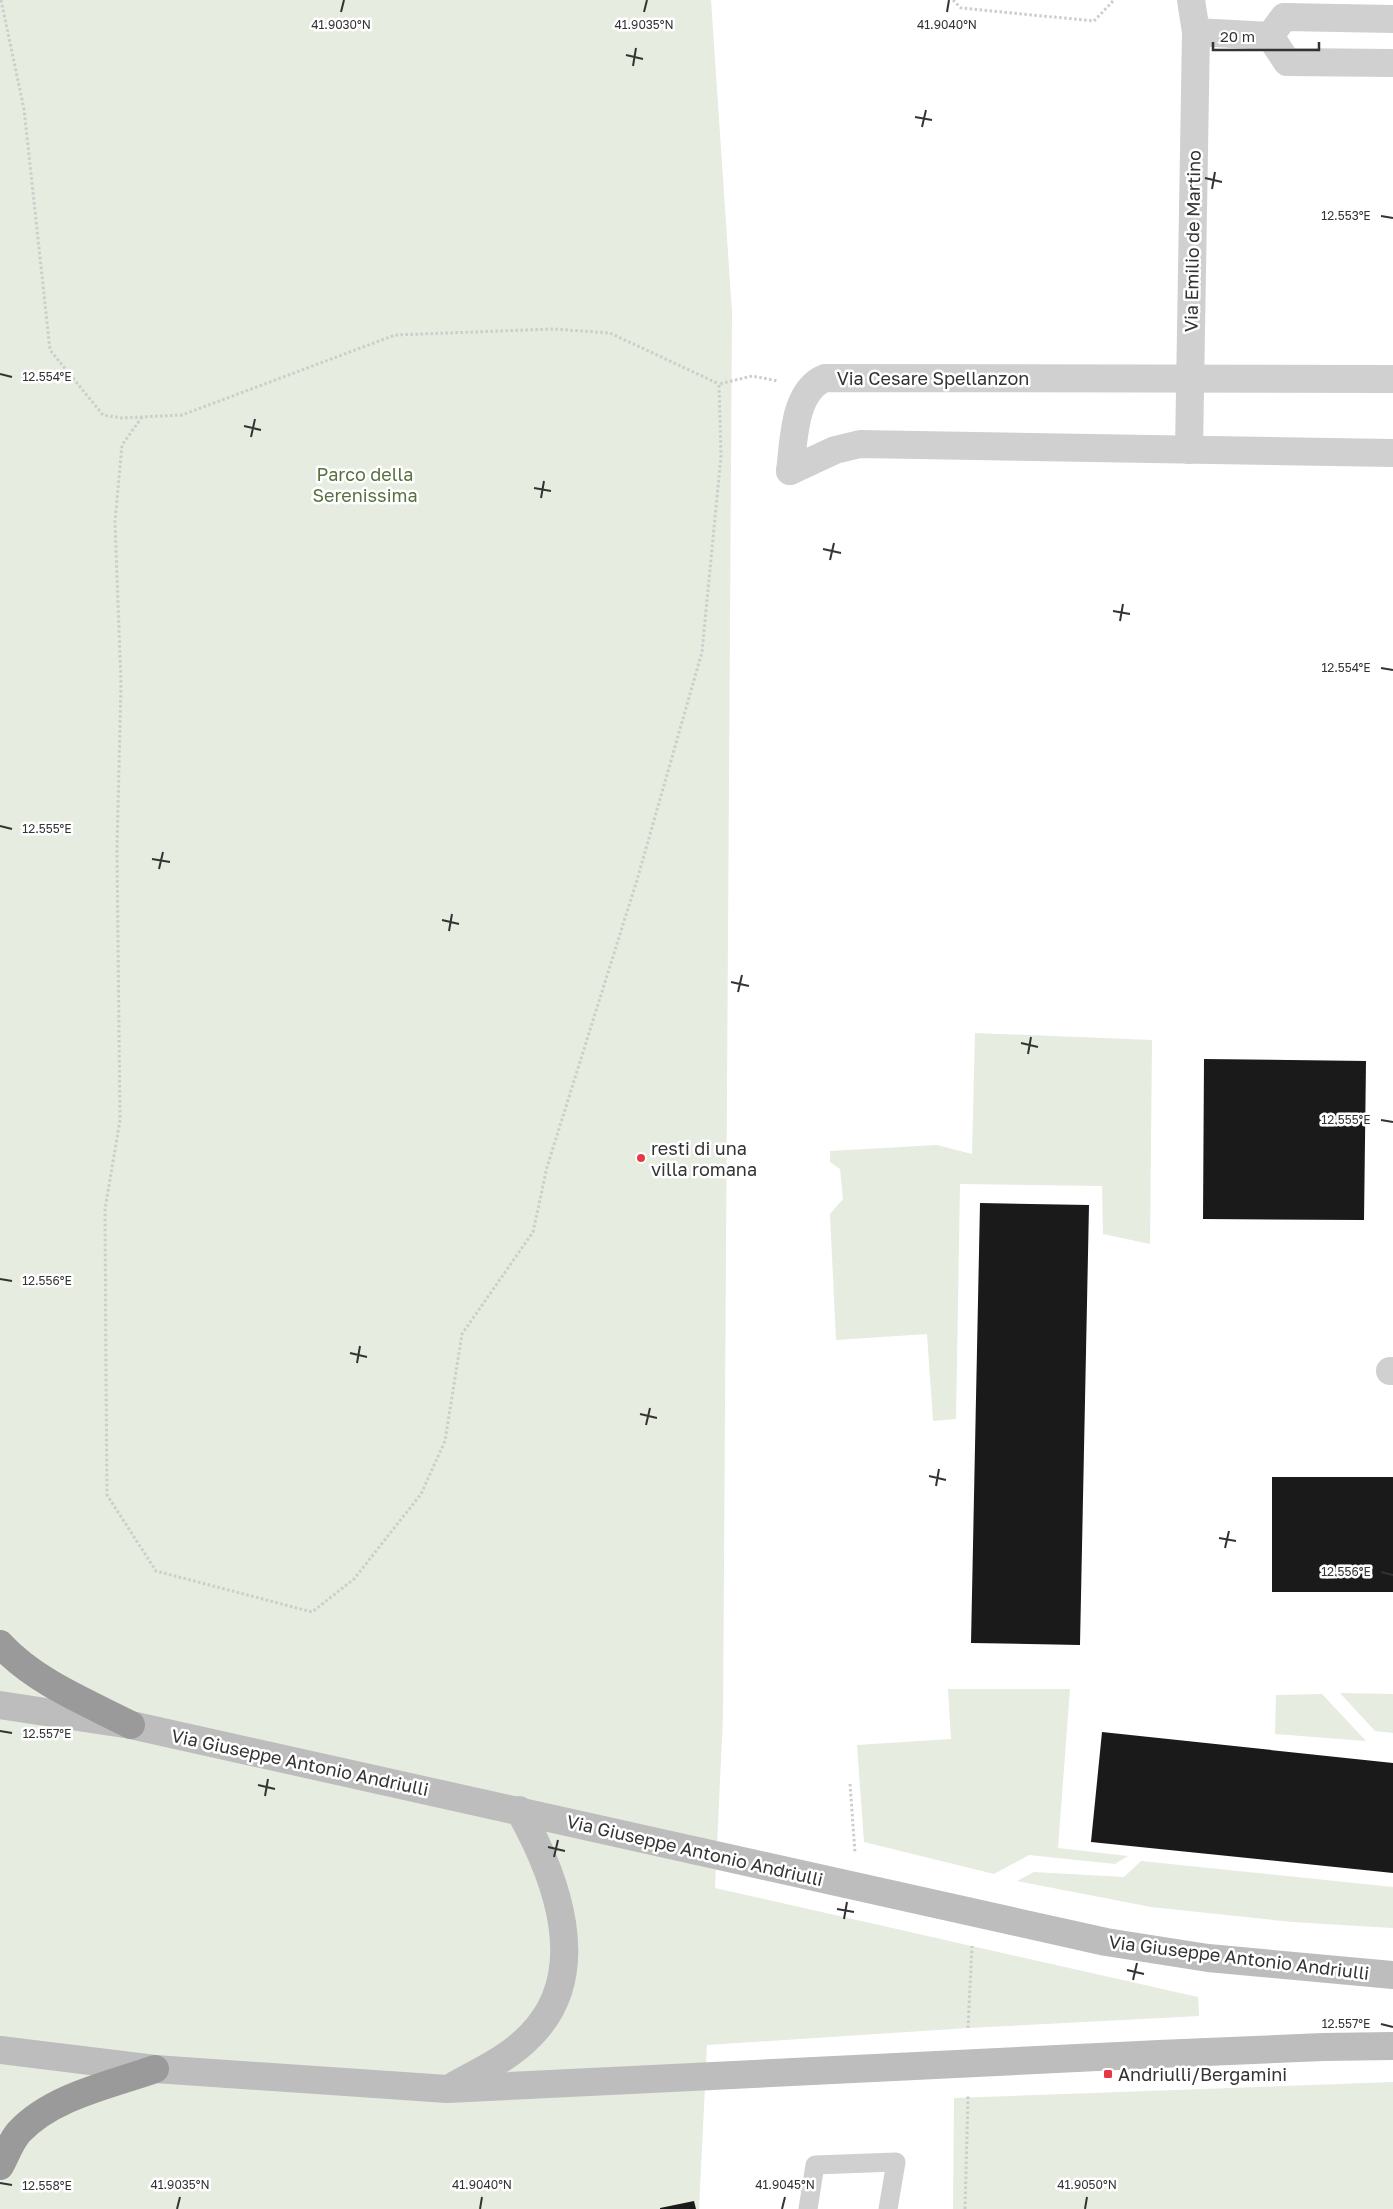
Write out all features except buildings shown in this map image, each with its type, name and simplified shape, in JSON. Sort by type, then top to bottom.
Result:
[{"type":"highway","points":[[0,1644],[12,1657],[56,1687],[131,1725]]},
{"type":"highway","points":[[0,2166],[18,2133],[40,2115],[76,2097],[155,2069]]},
{"type":"main road","name":"Via Giuseppe Antonio Andriulli","points":[[0,1705],[131,1725],[1106,1942],[1226,1960],[1393,1975]]},
{"type":"main road","points":[[447,2089],[501,2060],[532,2034],[548,2010],[563,1974],[564,1937],[558,1899],[542,1854],[519,1810]]},
{"type":"main road","points":[[0,2050],[155,2069],[447,2089],[1207,2052],[1393,2046]]},
{"type":"street","name":"Via Emilio de Martino","points":[[1189,450],[1196,32],[1191,0]]},
{"type":"street","points":[[1270,36],[1284,17],[1393,19]]},
{"type":"street","points":[[1196,32],[1270,36]]},
{"type":"street","points":[[1270,36],[1287,62],[1393,63]]},
{"type":"street","name":"Via Cesare Spellanzon","points":[[1393,379],[834,378],[819,381],[811,387],[799,415],[790,471],[835,450],[860,444],[1393,453]]},
{"type":"lane","points":[[808,2209],[815,2165],[896,2162],[888,2209]]},
{"type":"path","points":[[1,0],[24,108],[50,350],[102,415],[122,418],[182,415],[396,335],[553,329],[610,333],[719,384],[752,376],[811,387]]},
{"type":"path","points":[[953,0],[961,8],[1094,21],[1114,0]]},
{"type":"path","points":[[142,417],[122,445],[115,522],[121,682],[117,850],[120,1120],[105,1209],[107,1495],[156,1571],[312,1612],[354,1580],[421,1494],[445,1442],[462,1334],[533,1232],[547,1167],[637,880],[702,652],[721,456],[719,384]]},
{"type":"path","points":[[850,1784],[857,1887]]},
{"type":"path","points":[[968,2028],[972,1946]]},
{"type":"path","points":[[965,2209],[968,2096]]},
{"type":"green space","name":"Parco della Serenissima","points":[[0,0],[711,0],[732,312],[723,1717],[715,1888],[1198,1997],[1199,2016],[968,2028],[707,2045],[699,2209],[0,2209]]},
{"type":"green space","points":[[975,1033],[1152,1040],[1150,1244],[1103,1234],[1102,1186],[960,1184],[956,1419],[933,1421],[927,1334],[836,1340],[830,1214],[843,1199],[840,1169],[830,1162],[830,1151],[937,1145],[972,1154]]},
{"type":"green space","points":[[948,1689],[1070,1689],[1058,1848],[1128,1856],[1115,1864],[1029,1855],[994,1874],[864,1842],[857,1745],[951,1739]]},
{"type":"green space","points":[[1340,1693],[1393,1694],[1393,1733],[1375,1731]]},
{"type":"green space","points":[[1322,1694],[1366,1741],[1275,1734],[1276,1695]]},
{"type":"green space","points":[[1141,1861],[1393,1887],[1393,1928],[1292,1922],[1151,1907],[1017,1881],[1034,1872],[1124,1877]]},
{"type":"green space","points":[[1393,2082],[1393,2209],[953,2209],[954,2098]]},
{"type":"place","name":"resti di una villa romana","points":[[641,1158]]},
{"type":"place","name":"Andriulli/Bergamini","points":[[1108,2074]]}]
